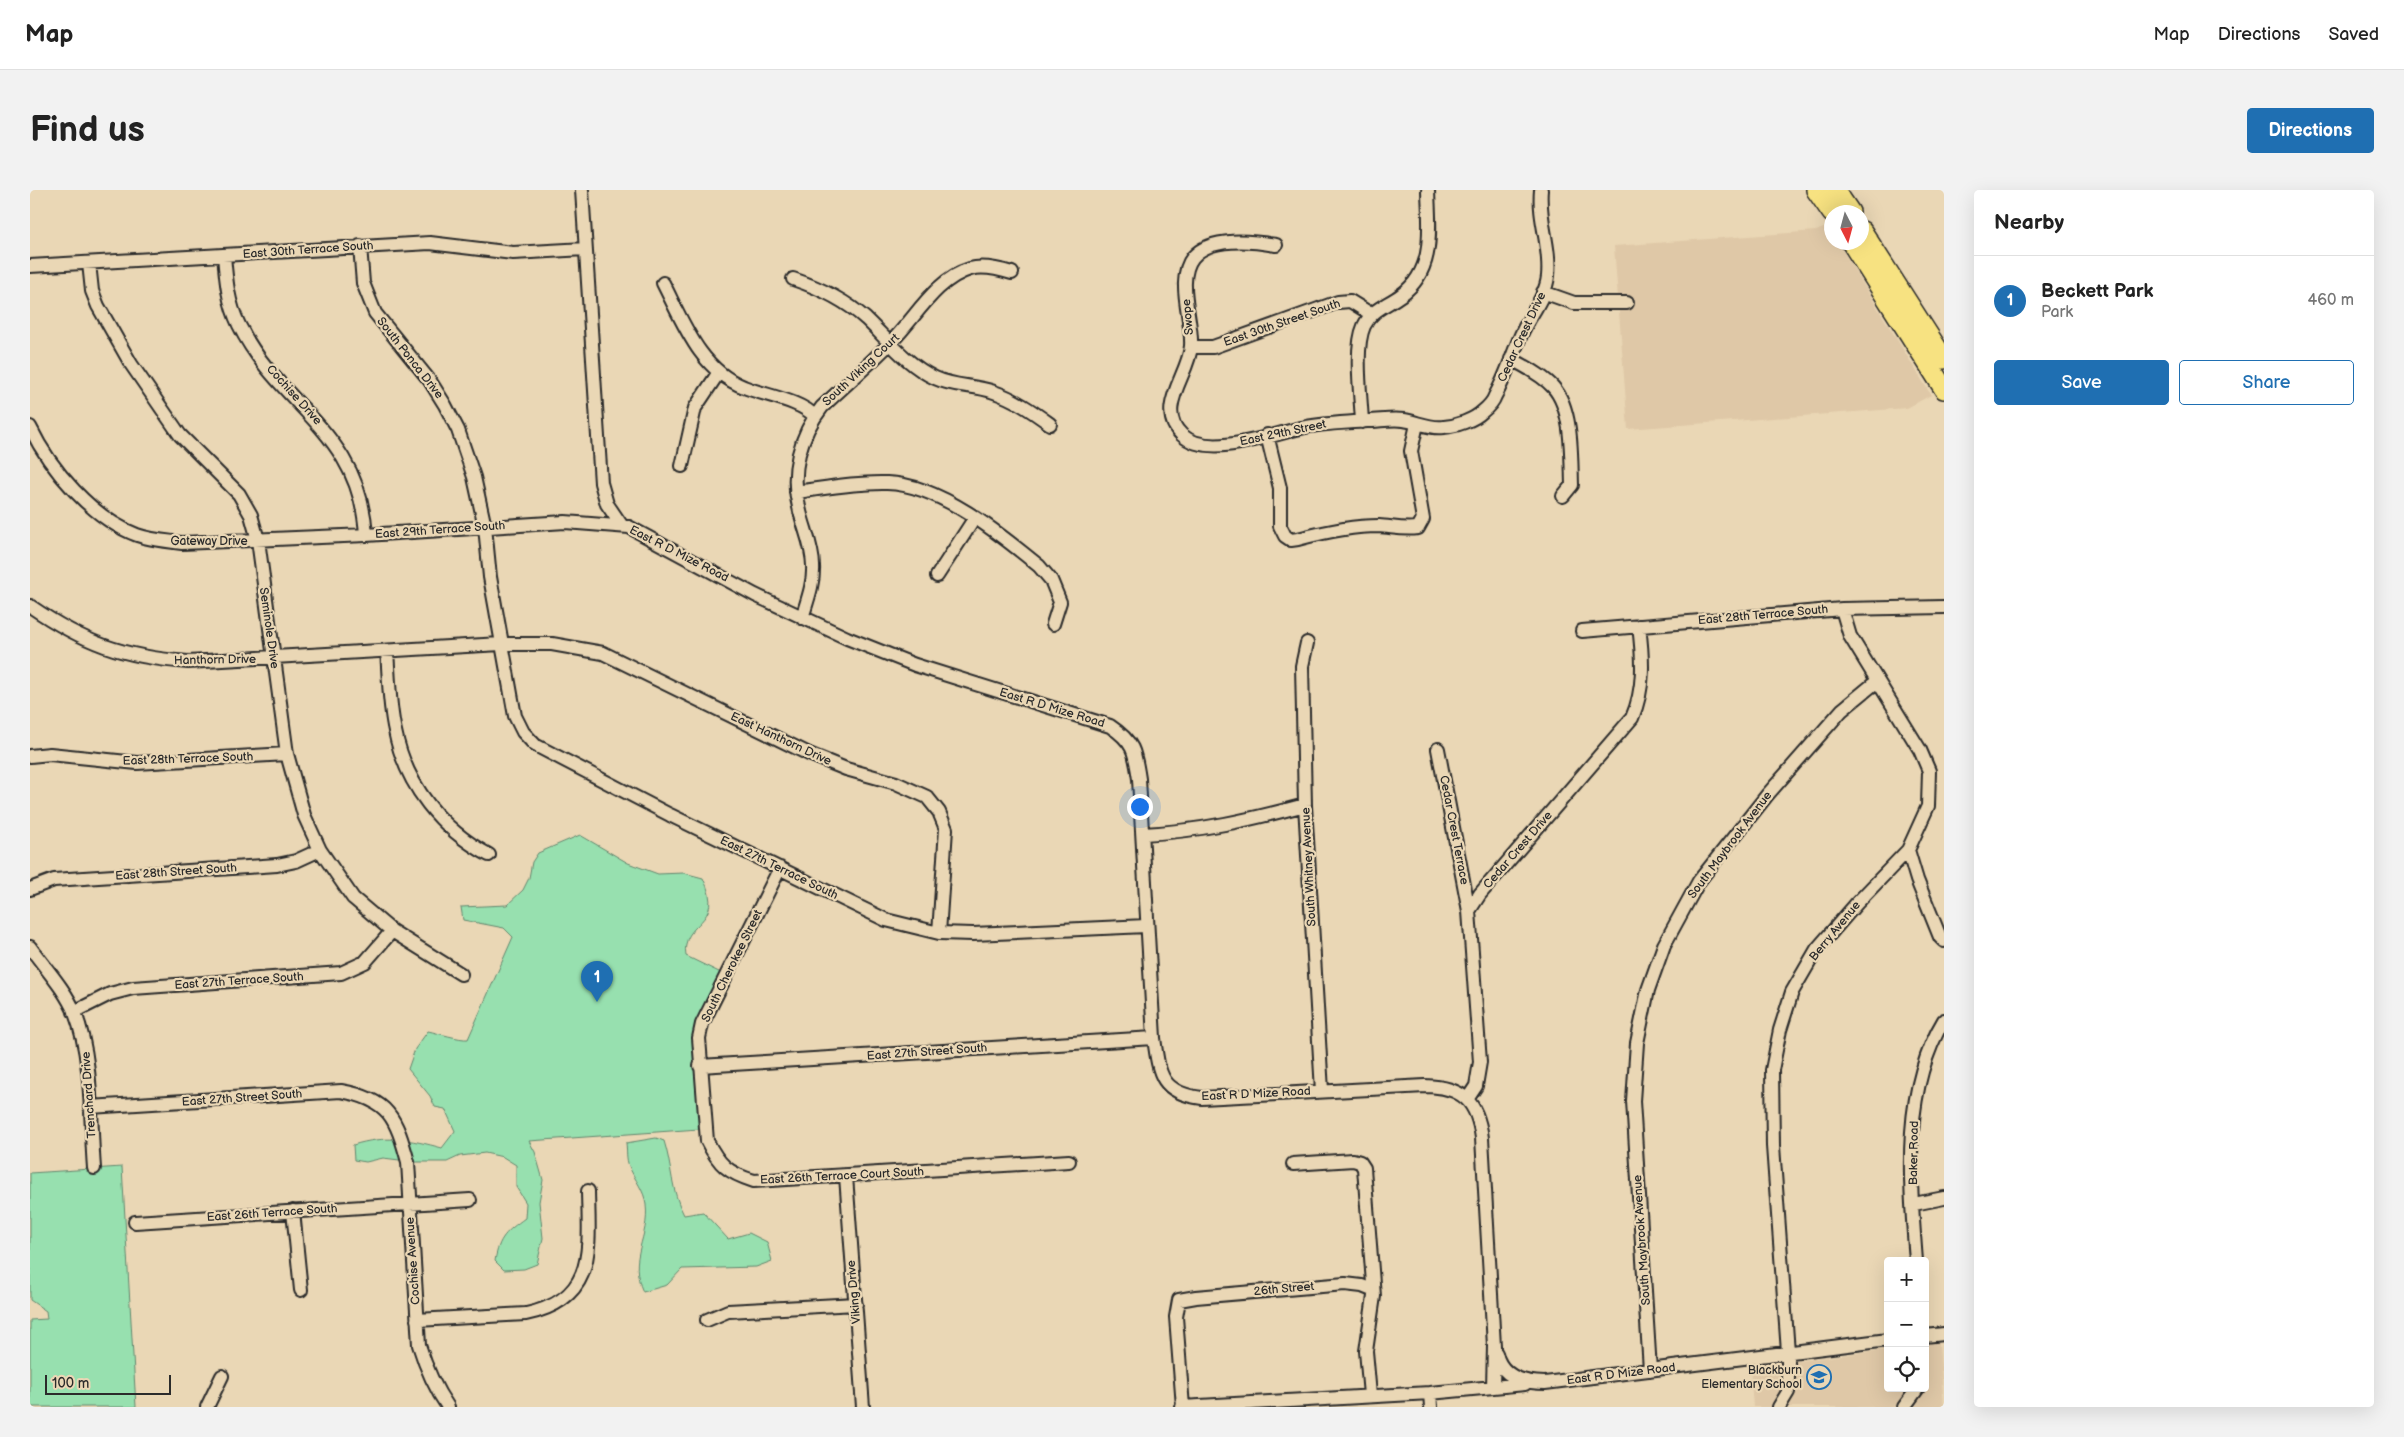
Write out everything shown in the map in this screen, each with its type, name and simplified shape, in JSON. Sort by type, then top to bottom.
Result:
[{"type":"highway","points":[[1816,190],[1826,205]]},
{"type":"highway","points":[[1835,190],[1845,205]]},
{"type":"highway","points":[[1869,242],[1944,359]]},
{"type":"highway","points":[[1856,250],[1944,389]]},
{"type":"street","name":"East R D Mize Road","points":[[582,190],[601,483],[607,504],[622,526],[629,527],[802,618],[915,664],[1110,726],[1124,735],[1134,749],[1140,779],[1146,926],[1154,1038],[1160,1073],[1173,1091],[1183,1096],[1202,1098],[1438,1086],[1448,1088],[1468,1098],[1477,1114],[1481,1132],[1494,1346],[1493,1387]]},
{"type":"street","points":[[1362,422],[1359,372],[1360,340],[1363,328],[1371,314],[1402,295],[1416,282],[1426,264],[1429,232],[1428,190]]},
{"type":"street","name":"Cedar Crest Drive","points":[[1417,424],[1443,427],[1468,421],[1482,413],[1495,398],[1527,321],[1548,279],[1550,256],[1541,221],[1541,190]]},
{"type":"street","name":"Swope","points":[[1180,434],[1171,414],[1173,395],[1191,347],[1185,282],[1194,256],[1216,244],[1257,242],[1276,245]]},
{"type":"street","name":"East 30th Terrace South","points":[[30,266],[430,243],[513,253],[585,248]]},
{"type":"street","name":"South Ponca Drive","points":[[360,246],[364,283],[375,313],[430,381],[458,430],[474,477],[485,528],[490,577],[501,644]]},
{"type":"street","name":"Cochise Drive","points":[[224,255],[227,292],[240,326],[252,347],[284,386],[324,429],[341,454],[360,494],[366,535]]},
{"type":"street","name":"Seminole Drive","points":[[89,263],[92,291],[98,306],[131,364],[180,436],[239,494],[251,514],[258,540],[287,754],[304,815],[320,850],[353,898],[392,931],[461,974]]},
{"type":"street","name":"South Viking Court","points":[[802,618],[812,586],[813,566],[796,492],[796,472],[801,445],[814,416],[822,406],[910,323],[932,294],[954,276],[975,268],[998,268],[1012,273]]},
{"type":"street","points":[[793,279],[817,287],[845,302],[910,363],[935,378],[954,385],[993,392],[1018,402],[1050,424]]},
{"type":"street","points":[[663,283],[695,346],[718,372],[742,387],[803,408],[814,416]]},
{"type":"street","points":[[1543,292],[1574,303],[1627,303]]},
{"type":"street","name":"East 30th Street South","points":[[1191,347],[1213,347],[1338,302],[1350,301],[1371,314]]},
{"type":"street","points":[[1511,359],[1554,388],[1564,409],[1569,434],[1572,485],[1563,496]]},
{"type":"street","points":[[682,466],[695,408],[718,372]]},
{"type":"street","name":"East 29th Street","points":[[1180,434],[1192,442],[1207,446],[1225,446],[1305,427],[1405,420],[1417,424]]},
{"type":"street","points":[[1267,435],[1280,488],[1280,526],[1285,536],[1291,540],[1350,528],[1380,526],[1404,530],[1418,528],[1423,520],[1411,451],[1417,424]]},
{"type":"street","name":"Gateway Drive","points":[[30,427],[58,471],[87,503],[104,518],[120,528],[156,540],[182,543],[258,540]]},
{"type":"street","points":[[796,492],[888,482],[921,488],[941,496],[1027,556],[1051,580],[1060,602],[1053,624]]},
{"type":"street","points":[[937,576],[974,519]]},
{"type":"street","name":"East 29th Terrace South","points":[[258,540],[565,522],[622,526]]},
{"type":"street","name":"Hanthorn Drive","points":[[30,606],[56,624],[91,642],[117,652],[155,659],[188,662],[501,644]]},
{"type":"street","name":"East 28th Terrace South","points":[[1582,631],[1842,609],[1944,607]]},
{"type":"street","name":"Berry Avenue","points":[[1779,1407],[1788,1392],[1788,1352],[1773,1146],[1772,1070],[1780,1030],[1792,992],[1817,949],[1857,902],[1908,850],[1928,806],[1929,771],[1920,750],[1876,682],[1850,636],[1842,609]]},
{"type":"street","name":"Cedar Crest Drive","points":[[1469,911],[1480,894],[1632,718],[1640,700],[1642,680],[1642,654],[1638,626]]},
{"type":"street","name":"South Whitney Avenue","points":[[1308,643],[1302,666],[1305,805],[1322,1091]]},
{"type":"street","name":"East 27th Terrace South","points":[[501,644],[515,716],[523,732],[535,745],[661,810],[886,920],[939,933],[973,934],[1146,926]]},
{"type":"street","name":"East Hanthorn Drive","points":[[501,644],[552,644],[603,653],[809,754],[846,769],[896,783],[927,797],[939,812],[946,829],[939,933]]},
{"type":"street","points":[[386,651],[394,731],[410,775],[440,819],[465,842],[488,856]]},
{"type":"street","name":"South Maybrook Avenue","points":[[1650,1370],[1633,1101],[1637,1043],[1648,990],[1664,945],[1699,881],[1768,794],[1842,710],[1876,682]]},
{"type":"street","name":"Cedar Crest Terrace","points":[[1438,749],[1469,911]]},
{"type":"street","name":"East 28th Terrace South","points":[[30,756],[50,754],[137,762],[287,754]]},
{"type":"street","points":[[1142,834],[1181,832],[1227,825],[1305,805]]},
{"type":"street","name":"East 28th Street South","points":[[30,889],[54,880],[277,865],[296,862],[320,850]]},
{"type":"street","points":[[1908,850],[1940,937],[1944,941]]},
{"type":"street","name":"South Cherokee Street","points":[[700,1066],[699,1038],[702,1024],[780,868]]},
{"type":"street","points":[[1468,1098],[1476,1086],[1480,1062],[1469,911]]},
{"type":"street","name":"East 27th Terrace South","points":[[74,1012],[110,994],[133,988],[341,973],[365,962],[392,931]]},
{"type":"street","name":"Trenchard Drive","points":[[30,947],[63,991],[74,1012],[85,1046],[94,1168]]},
{"type":"street","name":"Baker Road","points":[[1916,1257],[1911,1128],[1923,1068],[1944,1020]]},
{"type":"street","name":"East 27th Street South","points":[[700,1066],[1154,1038]]},
{"type":"street","name":"East 26th Terrace Court South","points":[[700,1066],[707,1141],[715,1156],[735,1175],[754,1181],[1069,1161]]},
{"type":"street","name":"East 27th Street South","points":[[90,1107],[341,1091],[362,1095],[374,1100],[388,1113]]},
{"type":"street","name":"Cochise Avenue","points":[[388,1113],[401,1134],[408,1162],[419,1344],[425,1367],[435,1388],[448,1407]]},
{"type":"street","points":[[1294,1164],[1353,1160],[1360,1162],[1364,1168],[1374,1283],[1372,1290],[1374,1304],[1367,1333],[1366,1350],[1370,1395]]},
{"type":"street","name":"Viking Drive","points":[[846,1176],[863,1407]]},
{"type":"street","points":[[417,1320],[526,1314],[542,1311],[560,1302],[575,1287],[587,1263],[589,1250],[588,1191]]},
{"type":"street","points":[[1914,1204],[1944,1198]]},
{"type":"street","name":"East 26th Terrace South","points":[[135,1222],[470,1200]]},
{"type":"street","points":[[293,1211],[301,1290]]},
{"type":"street","name":"26th Street","points":[[1183,1407],[1176,1317],[1179,1300],[1196,1296],[1345,1284],[1362,1286],[1372,1290]]},
{"type":"street","points":[[707,1320],[728,1311],[856,1304]]},
{"type":"street","points":[[1929,1336],[1944,1334]]},
{"type":"street","name":"East R D Mize Road","points":[[1494,1346],[1500,1366],[1517,1379],[1530,1383],[1546,1383],[1884,1340]]},
{"type":"street","points":[[207,1407],[222,1376]]},
{"type":"street","points":[[1183,1407],[1309,1403],[1370,1395],[1430,1393],[1530,1383]]},
{"type":"street","points":[[1904,1407],[1915,1392]]},
{"type":"street","points":[[1430,1393],[1431,1407]]},
{"type":"shaded area","points":[[1824,228],[1824,250],[1842,250],[1931,395],[1907,408],[1628,429],[1614,246],[1816,231]]},
{"type":"shaded area","name":"Blackburn Elementary School","points":[[1939,1343],[1944,1407],[1753,1407],[1750,1367],[1884,1350],[1884,1392],[1929,1392],[1929,1344]]},
{"type":"green space","points":[[580,835],[628,863],[658,874],[684,873],[703,878],[709,894],[710,906],[707,914],[689,935],[686,944],[686,956],[721,973],[693,1044],[699,1129],[529,1141],[535,1152],[543,1180],[539,1202],[543,1238],[537,1264],[524,1269],[504,1270],[495,1261],[501,1241],[508,1231],[525,1218],[526,1203],[516,1187],[516,1165],[503,1157],[485,1153],[460,1156],[447,1162],[416,1162],[383,1158],[366,1162],[354,1160],[353,1145],[376,1140],[398,1139],[442,1148],[455,1131],[445,1109],[435,1107],[430,1096],[408,1069],[415,1049],[428,1031],[468,1039],[513,937],[504,928],[463,920],[461,907],[507,905],[523,890],[529,878],[532,862],[538,853]]},
{"type":"green space","points":[[656,1138],[664,1141],[674,1188],[684,1215],[703,1212],[728,1239],[749,1233],[767,1242],[772,1261],[756,1267],[682,1269],[667,1285],[643,1292],[637,1268],[645,1228],[646,1205],[644,1195],[628,1163],[626,1143]]},
{"type":"green space","points":[[122,1167],[136,1407],[30,1407],[30,1320],[47,1319],[46,1311],[30,1300],[30,1173]]},
{"type":"place","name":"Beckett Park","points":[[597,1002]]},
{"type":"place","name":"Blackburn Elementary School","points":[[1819,1377]]}]
